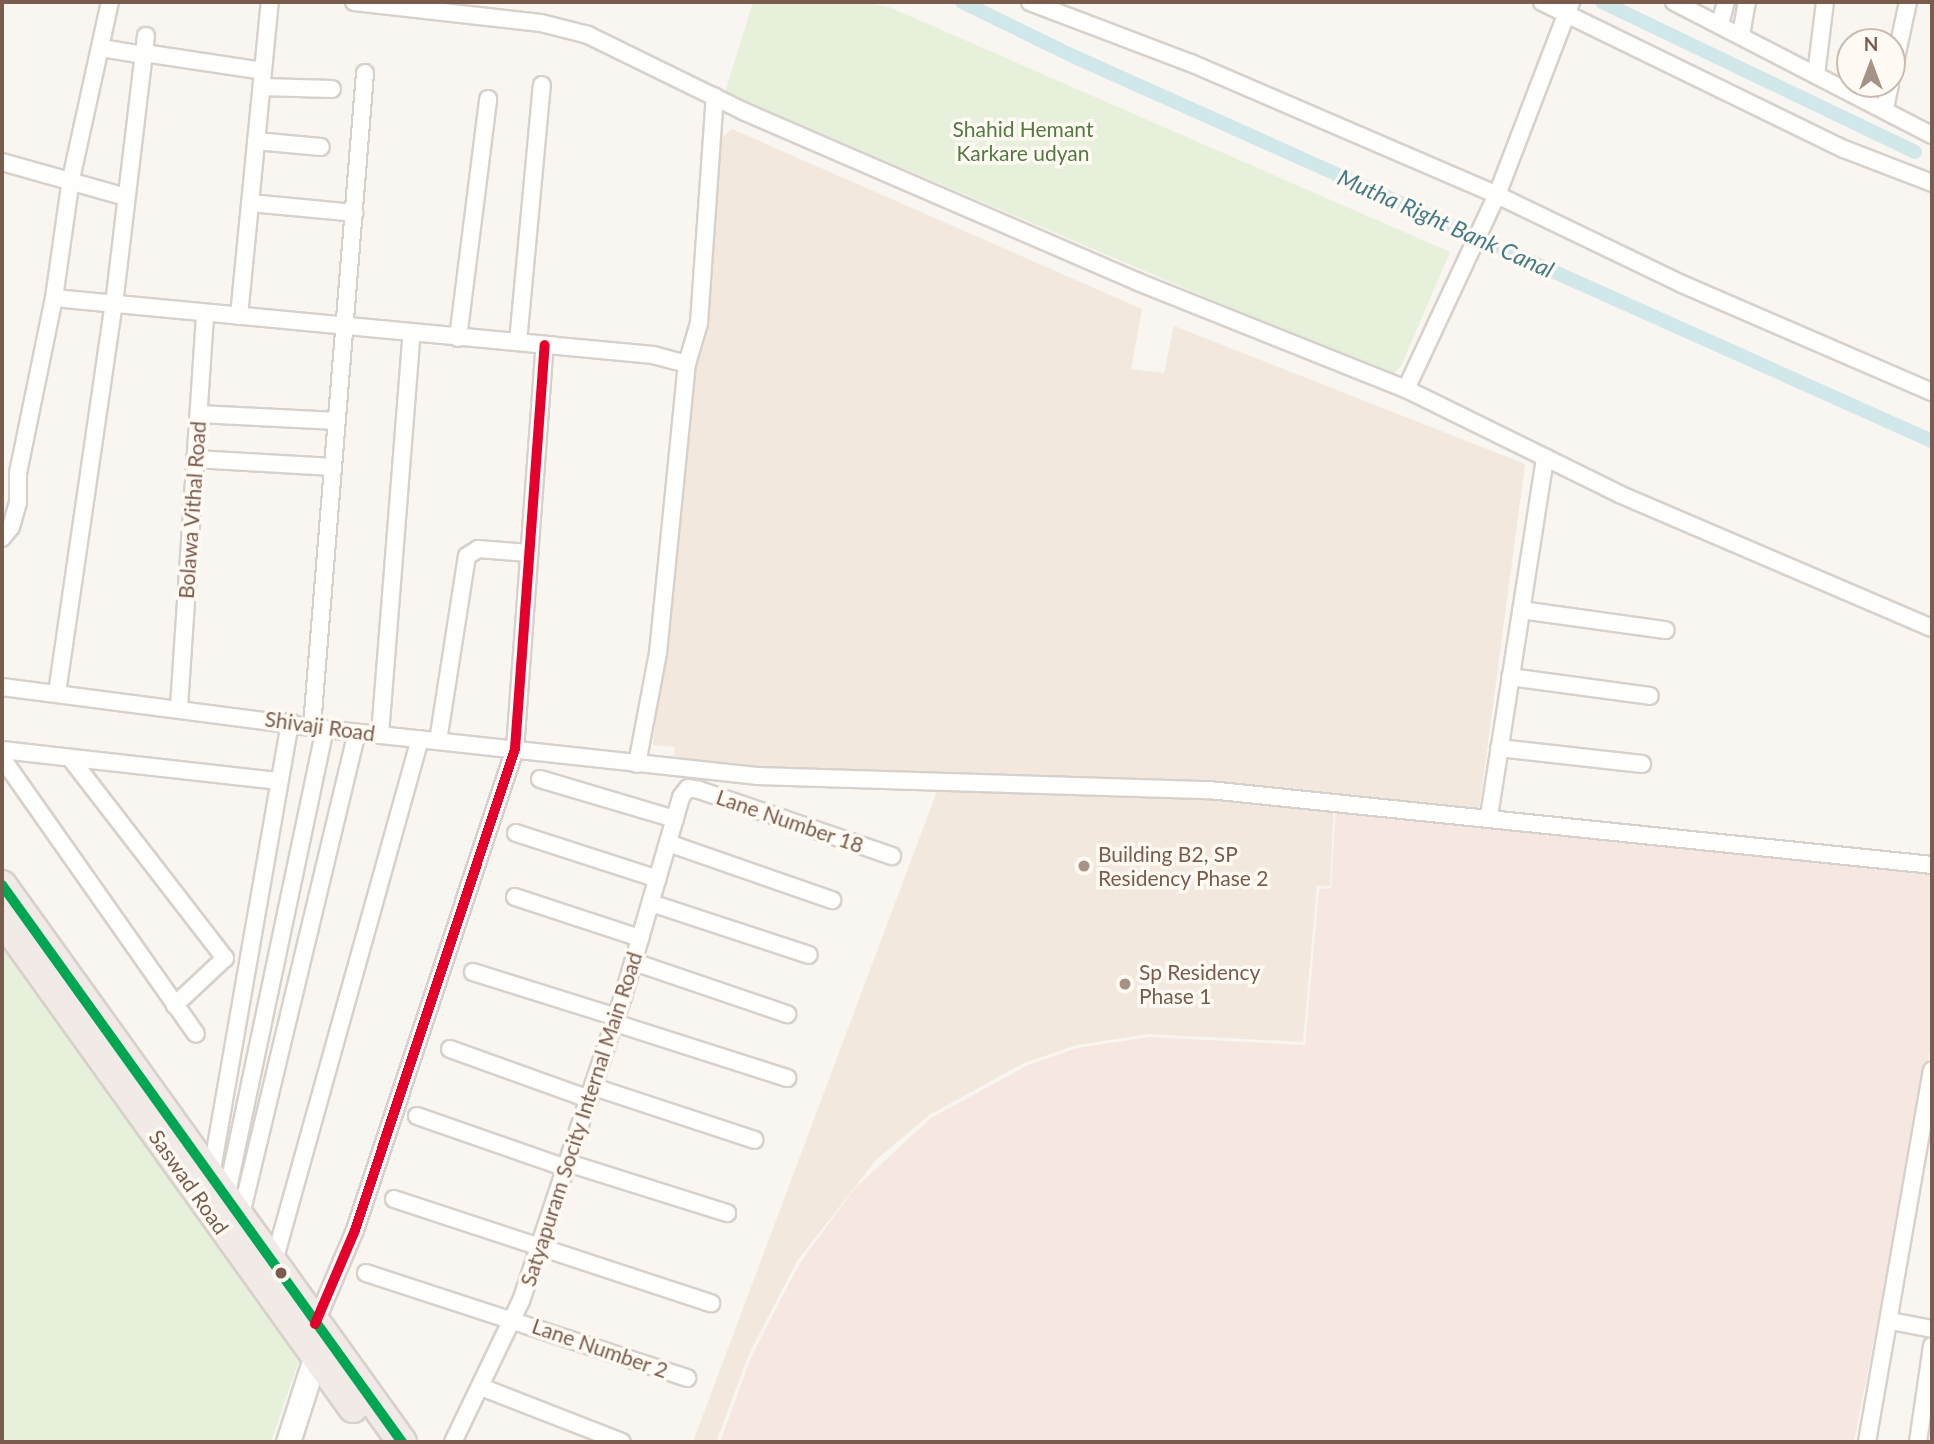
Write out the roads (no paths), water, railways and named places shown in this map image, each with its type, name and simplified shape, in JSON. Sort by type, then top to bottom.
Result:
[{"type":"highway","name":"Saswad Road","points":[[2,885],[402,1442]]},
{"type":"highway","name":"Saswad Road","points":[[2,919],[315,1358],[379,1442]]},
{"type":"street","points":[[2,538],[11,527],[18,502],[27,419],[54,299],[71,179],[110,2]]},
{"type":"street","points":[[239,316],[270,2]]},
{"type":"street","points":[[354,2],[566,28],[715,97],[1138,282],[1406,389],[1619,494],[1932,628]]},
{"type":"street","points":[[1030,2],[1191,63],[1494,201],[1932,392]]},
{"type":"street","points":[[1542,2],[1569,7],[1844,149],[1932,183]]},
{"type":"street","points":[[1674,2],[1885,108],[1932,135]]},
{"type":"street","points":[[1720,24],[1726,2]]},
{"type":"street","points":[[1741,35],[1747,2]]},
{"type":"street","points":[[1816,75],[1825,2]]},
{"type":"street","points":[[1902,28],[1908,2]]},
{"type":"street","points":[[1406,389],[1494,201],[1569,7]]},
{"type":"street","points":[[57,693],[114,304],[146,36]]},
{"type":"street","points":[[100,48],[144,54],[262,79],[332,89]]},
{"type":"street","points":[[225,1198],[319,727],[333,467],[365,73]]},
{"type":"street","points":[[518,342],[542,85]]},
{"type":"street","points":[[637,764],[658,653],[687,364],[699,323],[715,97]]},
{"type":"street","points":[[1885,108],[1887,98]]},
{"type":"street","points":[[458,338],[488,99]]},
{"type":"street","points":[[256,141],[321,147]]},
{"type":"street","points":[[2,162],[71,179],[126,197]]},
{"type":"street","points":[[250,203],[355,213]]},
{"type":"street","points":[[54,299],[653,355],[687,364]]},
{"type":"street","name":"Bolawa Vithal Road","points":[[178,707],[205,313]]},
{"type":"street","points":[[380,735],[412,332]]},
{"type":"street","points":[[315,1324],[355,1230],[515,749],[545,345]]},
{"type":"street","points":[[199,414],[337,421]]},
{"type":"street","points":[[1489,816],[1545,457]]},
{"type":"street","points":[[195,459],[333,467]]},
{"type":"street","points":[[438,741],[467,556],[478,549],[529,553]]},
{"type":"street","points":[[1521,610],[1666,630]]},
{"type":"street","points":[[1510,677],[1650,696]]},
{"type":"street","name":"Shivaji Road","points":[[2,687],[178,707],[357,733],[758,776],[1209,790],[1489,816],[1932,865]]},
{"type":"street","points":[[225,1198],[289,722]]},
{"type":"street","points":[[225,1198],[357,733]]},
{"type":"street","points":[[273,1265],[420,739]]},
{"type":"street","points":[[1499,748],[1642,764]]},
{"type":"street","points":[[2,750],[279,781]]},
{"type":"street","points":[[2,758],[196,1034]]},
{"type":"street","points":[[71,758],[225,958],[175,1004]]},
{"type":"street","points":[[540,779],[675,819]]},
{"type":"street","name":"Satyapuram Socity Internal Main Road","points":[[453,1442],[514,1319],[539,1250],[616,1020],[675,819],[688,788]]},
{"type":"street","name":"Lane Number 18","points":[[688,788],[892,856]]},
{"type":"street","points":[[516,833],[658,879]]},
{"type":"street","points":[[668,843],[832,900]]},
{"type":"street","points":[[515,897],[640,938]]},
{"type":"street","points":[[651,903],[809,955]]},
{"type":"street","points":[[634,962],[787,1014]]},
{"type":"street","points":[[473,972],[787,1078]]},
{"type":"street","points":[[450,1049],[755,1140]]},
{"type":"street","points":[[1867,1442],[1891,1321],[1932,1071]]},
{"type":"street","points":[[417,1116],[567,1166],[727,1213]]},
{"type":"street","points":[[394,1199],[539,1250],[711,1303]]},
{"type":"street","name":"Lane Number 2","points":[[366,1273],[514,1319],[687,1378]]},
{"type":"street","points":[[1891,1321],[1932,1329]]},
{"type":"street","points":[[1918,1442],[1932,1346]]},
{"type":"street","points":[[288,1442],[315,1358]]},
{"type":"street","points":[[481,1387],[622,1442]]},
{"type":"waterway","name":"Mutha Right Bank Canal","points":[[962,2],[1075,57],[1932,441]]},
{"type":"waterway","points":[[1602,2],[1915,152]]},
{"type":"place","name":"Building B2, SP Residency Phase 2","points":[[1084,866]]},
{"type":"place","name":"Sp Residency Phase 1","points":[[1125,984]]},
{"type":"park label","name":"Shahid Hemant Karkare udyan","points":[[1023,141]]}]
